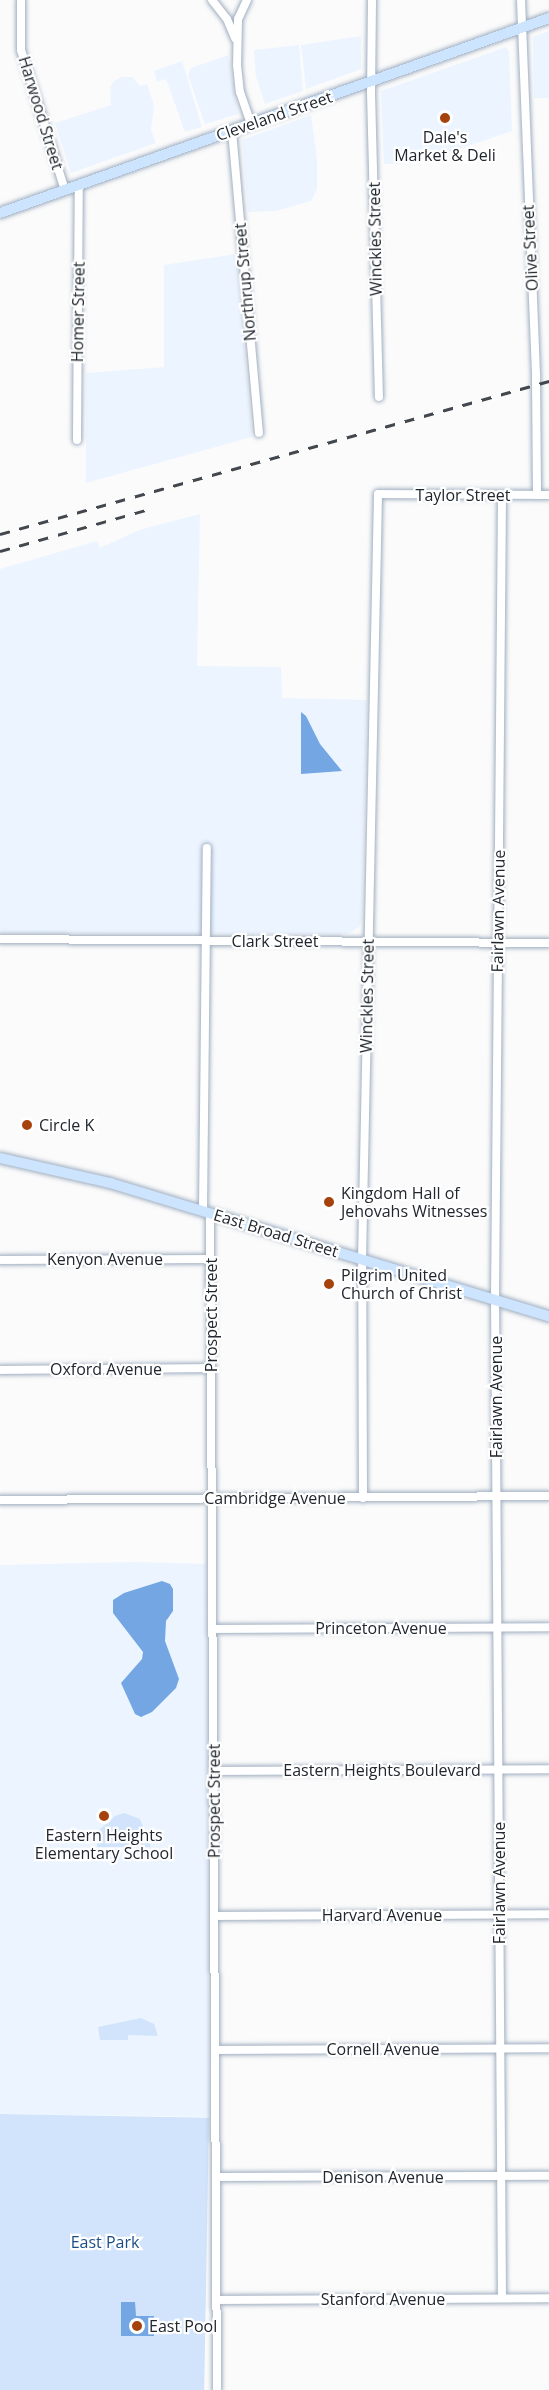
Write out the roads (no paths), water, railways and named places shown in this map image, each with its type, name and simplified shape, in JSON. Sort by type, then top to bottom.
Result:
[{"type":"main road","name":"Cleveland Street","points":[[0,213],[549,18]]},
{"type":"main road","name":"East Broad Street","points":[[0,1158],[80,1175],[549,1316]]},
{"type":"street","name":"Harwood Street","points":[[21,0],[21,50],[65,190]]},
{"type":"street","points":[[212,0],[230,25],[237,57]]},
{"type":"street","points":[[247,0],[238,19],[237,57],[240,92],[251,124]]},
{"type":"street","name":"Winckles Street","points":[[372,0],[379,397]]},
{"type":"street","name":"Olive Street","points":[[521,0],[520,29],[536,379],[537,495]]},
{"type":"street","name":"Northrup Street","points":[[232,131],[259,433]]},
{"type":"street","name":"Homer Street","points":[[77,440],[79,185]]},
{"type":"street","name":"Winckles Street","points":[[363,1498],[362,1259],[378,494]]},
{"type":"street","name":"Taylor Street","points":[[378,494],[549,495]]},
{"type":"street","name":"Fairlawn Avenue","points":[[502,495],[495,1300],[502,2298]]},
{"type":"street","name":"Prospect Street","points":[[207,848],[207,1212],[210,1258],[211,1368],[217,2390]]},
{"type":"street","name":"Clark Street","points":[[0,939],[549,943]]},
{"type":"street","name":"Kenyon Avenue","points":[[0,1260],[210,1258]]},
{"type":"street","name":"Oxford Avenue","points":[[0,1370],[211,1368]]},
{"type":"street","name":"Cambridge Avenue","points":[[0,1500],[549,1496]]},
{"type":"street","name":"Princeton Avenue","points":[[213,1629],[549,1627]]},
{"type":"street","name":"Eastern Heights Boulevard","points":[[214,1771],[549,1769]]},
{"type":"street","name":"Harvard Avenue","points":[[215,1916],[549,1914]]},
{"type":"street","name":"Cornell Avenue","points":[[216,2050],[549,2048]]},
{"type":"street","name":"Denison Avenue","points":[[217,2177],[549,2176]]},
{"type":"street","name":"Stanford Avenue","points":[[217,2300],[549,2298]]},
{"type":"water","points":[[301,712],[306,716],[320,744],[342,771],[301,774]]},
{"type":"water","points":[[162,1581],[170,1584],[173,1589],[173,1611],[166,1621],[165,1641],[179,1679],[176,1688],[152,1712],[141,1717],[135,1714],[121,1683],[142,1659],[143,1652],[113,1613],[113,1600],[124,1593]]},
{"type":"water","name":"East Pool","points":[[121,2302],[135,2302],[136,2316],[154,2316],[154,2336],[121,2336]]},
{"type":"railway","points":[[0,534],[549,381]]},
{"type":"railway","points":[[0,551],[146,510]]},
{"type":"place","name":"Dale's Market & Deli","points":[[445,118]]},
{"type":"place","name":"Circle K","points":[[27,1125]]},
{"type":"place","name":"Kingdom Hall of Jehovahs Witnesses","points":[[329,1202]]},
{"type":"place","name":"Pilgrim United Church of Christ","points":[[329,1284]]},
{"type":"place","name":"Eastern Heights Elementary School","points":[[104,1816]]},
{"type":"place","name":"East Pool","points":[[137,2326]]},
{"type":"park label","name":"East Park","points":[[105,2242]]}]
